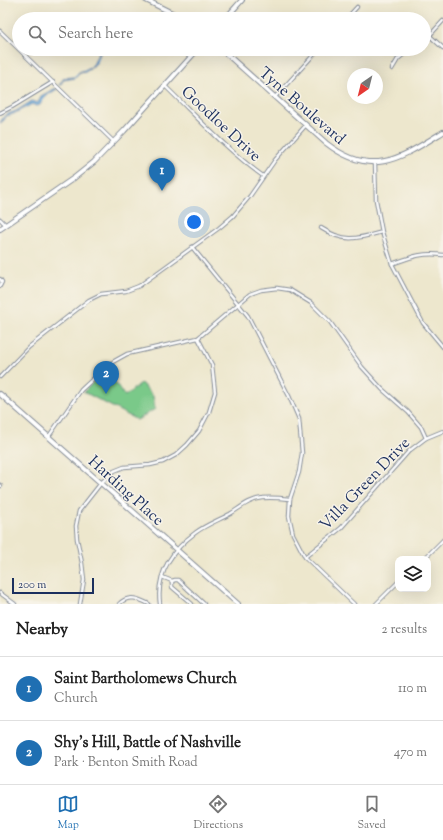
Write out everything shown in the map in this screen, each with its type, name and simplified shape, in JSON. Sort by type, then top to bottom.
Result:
[{"type":"main road","points":[[146,0],[170,12]]},
{"type":"main road","points":[[231,12],[242,0]]},
{"type":"main road","points":[[0,229],[85,170],[114,142],[192,56]]},
{"type":"main road","name":"Tyne Boulevard","points":[[229,56],[326,143],[342,154],[358,160],[375,162],[388,161],[404,155],[443,132]]},
{"type":"main road","name":"Harding Place","points":[[0,394],[238,604]]},
{"type":"street","points":[[352,12],[357,7]]},
{"type":"street","points":[[431,35],[443,21]]},
{"type":"street","points":[[0,31],[12,43]]},
{"type":"street","points":[[431,37],[443,48]]},
{"type":"street","points":[[26,56],[114,142]]},
{"type":"street","points":[[275,97],[313,56]]},
{"type":"street","points":[[392,69],[402,56]]},
{"type":"street","points":[[0,113],[53,82]]},
{"type":"street","name":"Goodloe Drive","points":[[165,86],[211,132],[263,176]]},
{"type":"street","points":[[0,377],[29,347],[89,300],[101,294],[126,291],[139,286],[233,216],[250,196],[280,154],[306,125]]},
{"type":"street","points":[[375,162],[376,200],[382,232],[392,264],[423,323],[443,346]]},
{"type":"street","points":[[0,219],[6,224]]},
{"type":"street","points":[[321,228],[334,235],[348,239],[382,232]]},
{"type":"street","points":[[192,247],[248,316],[299,419],[302,453],[299,473],[290,499],[290,516],[293,534],[305,557],[354,604]]},
{"type":"street","points":[[392,264],[419,254],[432,253],[443,255]]},
{"type":"street","points":[[0,279],[2,282],[0,286]]},
{"type":"street","points":[[48,437],[81,390],[109,364],[128,354],[198,338],[250,294],[261,290],[277,288],[290,290],[311,303],[335,329],[362,367],[382,389],[408,412],[421,428],[426,438]]},
{"type":"street","points":[[80,604],[84,580],[76,526],[79,511],[101,483],[114,471],[124,467],[150,466],[163,462],[176,455],[187,446],[199,430],[209,412],[215,392],[212,365],[198,338]]},
{"type":"street","name":"Villa Green Drive","points":[[305,557],[342,528],[409,451],[426,438],[443,431]]},
{"type":"street","points":[[160,604],[159,594],[164,568],[177,551],[195,533],[252,501],[263,498],[290,499]]},
{"type":"street","points":[[427,556],[443,540]]},
{"type":"street","points":[[162,577],[172,581],[178,580],[204,604]]},
{"type":"street","points":[[172,581],[172,587],[190,603]]},
{"type":"street","points":[[376,604],[395,585]]},
{"type":"street","points":[[0,594],[15,604]]},
{"type":"street","points":[[119,604],[128,598],[134,598],[141,599],[150,604]]},
{"type":"green space","points":[[105,369],[125,396],[141,383],[153,396],[155,409],[137,420],[84,392]]},
{"type":"water","points":[[97,56],[99,56],[97,62],[91,68],[80,73],[75,78],[63,80],[60,86],[59,85],[64,78],[74,77],[79,72],[90,68]]},
{"type":"water","points":[[56,88],[57,89],[44,97],[40,105],[36,106],[32,104],[6,116],[0,123],[5,115],[16,111],[32,101],[38,103],[41,96]]},
{"type":"place","name":"Saint Bartholomews Church","points":[[162,191]]},
{"type":"place","name":"Shy's Hill, Battle of Nashville","points":[[106,394]]}]
